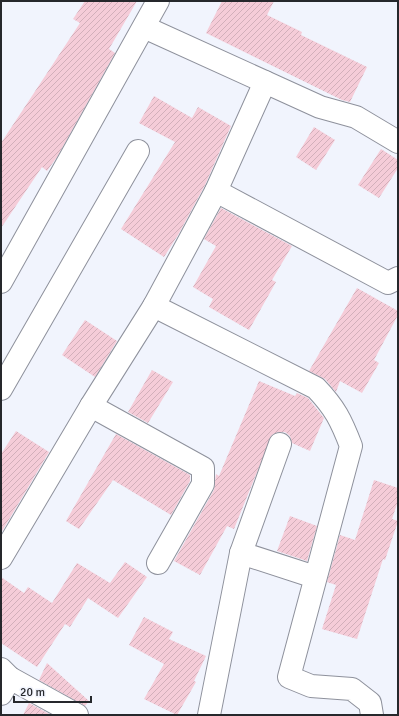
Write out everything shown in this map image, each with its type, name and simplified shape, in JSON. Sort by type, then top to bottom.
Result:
[{"type":"street","points":[[1,282],[158,1]]},
{"type":"street","points":[[144,27],[320,108],[356,117],[398,142]]},
{"type":"street","points":[[1,558],[91,406],[154,306],[216,191],[265,82]]},
{"type":"street","points":[[1,389],[138,151]]},
{"type":"street","points":[[216,191],[388,283],[398,278]]},
{"type":"street","points":[[154,306],[316,388],[332,404],[351,446],[289,677],[311,686],[352,689],[370,703],[372,715]]},
{"type":"street","points":[[91,406],[203,468],[203,484],[158,563]]},
{"type":"street","points":[[209,715],[241,553],[280,444]]},
{"type":"street","points":[[241,553],[315,577]]},
{"type":"street","points":[[4,680],[77,715]]},
{"type":"building","points":[[85,1],[137,1],[109,49],[115,53],[57,157],[47,171],[42,167],[1,228],[1,143],[80,23],[73,19]]},
{"type":"building","points":[[222,1],[274,1],[267,15],[302,32],[301,35],[367,67],[350,102],[342,100],[206,33]]},
{"type":"building","points":[[154,96],[192,118],[198,107],[231,126],[205,185],[178,235],[164,257],[121,229],[175,142],[139,123]]},
{"type":"building","points":[[314,127],[335,140],[316,170],[296,157]]},
{"type":"building","points":[[381,149],[398,160],[398,168],[379,198],[358,185]]},
{"type":"building","points":[[221,208],[292,246],[272,280],[276,282],[249,330],[209,307],[213,299],[193,287],[216,246],[204,239]]},
{"type":"building","points":[[357,288],[398,311],[398,315],[374,360],[379,363],[362,393],[340,381],[336,392],[325,379],[309,371]]},
{"type":"building","points":[[85,320],[117,341],[95,377],[62,355]]},
{"type":"building","points":[[152,370],[173,382],[148,423],[128,412]]},
{"type":"building","points":[[259,381],[295,396],[297,393],[308,398],[324,418],[310,451],[292,443],[290,436],[285,432],[278,432],[272,435],[234,529],[227,526],[200,575],[174,561],[214,490],[216,474],[219,476]]},
{"type":"building","points":[[16,431],[49,452],[1,533],[1,454]]},
{"type":"building","points":[[116,434],[190,475],[190,481],[171,515],[113,480],[79,529],[66,521]]},
{"type":"building","points":[[374,480],[398,488],[398,501],[392,519],[398,521],[385,560],[383,559],[357,639],[322,629],[336,585],[327,582],[340,535],[355,540]]},
{"type":"building","points":[[290,516],[317,526],[307,561],[277,551]]},
{"type":"building","points":[[125,562],[147,577],[118,618],[88,598],[70,627],[65,624],[37,667],[1,643],[1,577],[24,593],[28,587],[52,603],[77,563],[110,583]]},
{"type":"building","points":[[144,617],[173,632],[169,639],[206,656],[194,681],[196,682],[177,715],[144,699],[164,664],[129,645]]},
{"type":"building","points":[[47,663],[89,701],[85,706],[39,680]]},
{"type":"building","points":[[29,703],[51,715],[23,715]]}]
